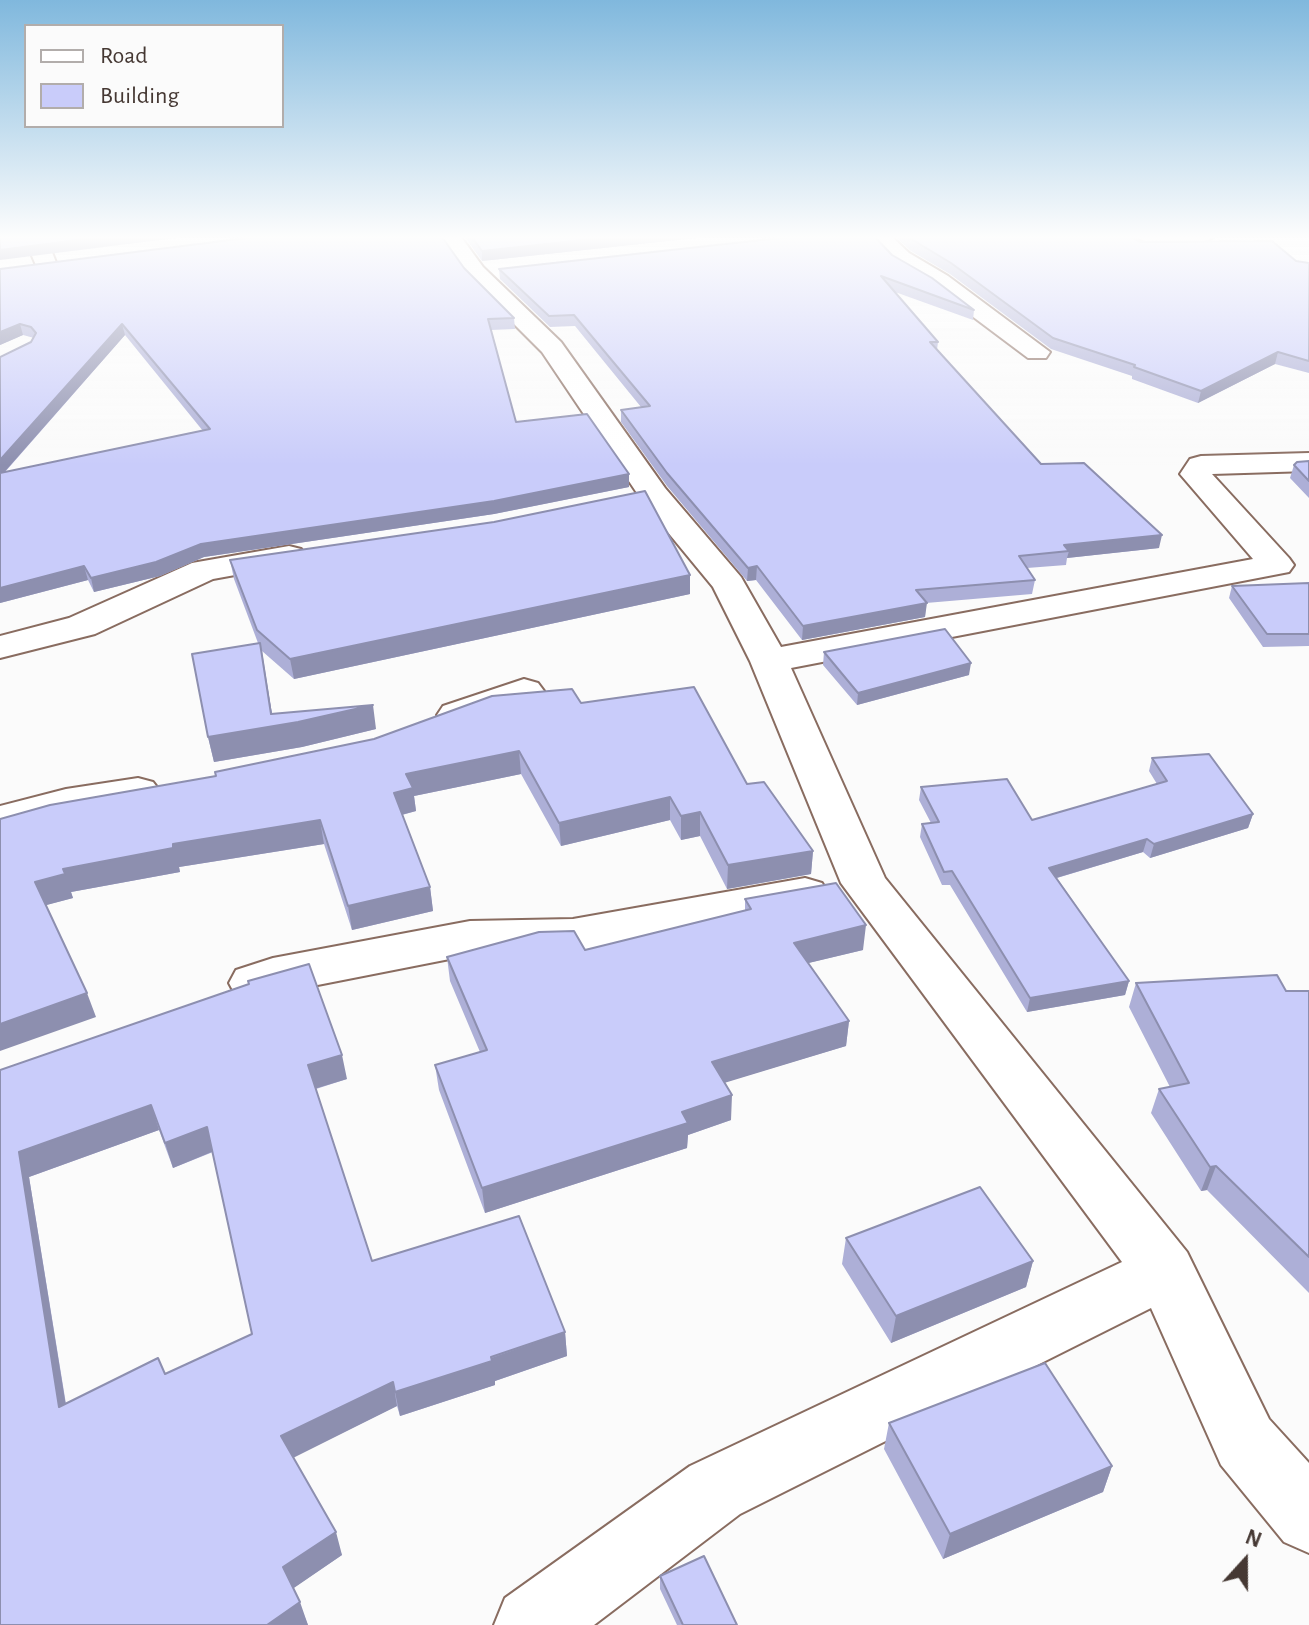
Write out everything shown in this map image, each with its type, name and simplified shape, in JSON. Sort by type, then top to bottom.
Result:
[{"type":"street","points":[[523,313],[552,347],[635,500],[729,584],[769,661],[864,883],[1165,1271],[1245,1442],[1309,1517]]},
{"type":"street","points":[[983,313],[1037,352]]},
{"type":"street","points":[[769,661],[1277,565],[1195,474],[1201,465],[1309,462]]},
{"type":"street","points":[[0,647],[82,626],[204,570],[314,553]]},
{"type":"street","points":[[421,729],[524,691]]},
{"type":"street","points":[[0,820],[66,802],[177,785]]},
{"type":"street","points":[[217,997],[273,976],[470,938],[573,936],[864,883]]},
{"type":"street","points":[[532,1625],[715,1490],[1165,1271]]},
{"type":"building","points":[[0,313],[509,313],[514,318],[488,319],[516,422],[587,414],[629,474],[494,501],[201,544],[156,562],[91,578],[84,566],[0,588],[0,473],[210,429],[122,324],[0,460],[0,357],[31,342],[36,333],[31,327],[20,324],[0,332]]},
{"type":"building","points":[[546,313],[913,313],[938,342],[930,342],[1041,464],[1084,463],[1162,535],[1064,545],[1069,551],[1019,556],[1035,580],[916,590],[927,603],[803,626],[757,566],[748,568],[667,473],[621,410],[650,406],[574,315],[549,316]]},
{"type":"building","points":[[1019,313],[1309,313],[1309,361],[1278,352],[1201,391],[1053,338]]},
{"type":"building","points":[[1309,461],[1309,481],[1294,465]]},
{"type":"building","points":[[645,491],[690,575],[290,659],[257,630],[230,560],[494,522]]},
{"type":"building","points":[[1309,583],[1309,634],[1267,634],[1232,586]]},
{"type":"building","points":[[945,629],[971,663],[858,693],[824,652]]},
{"type":"building","points":[[260,643],[271,714],[373,705],[298,722],[208,737],[192,654]]},
{"type":"building","points":[[694,687],[747,784],[764,782],[813,851],[728,865],[700,812],[681,816],[670,797],[559,823],[519,751],[406,774],[413,788],[394,793],[430,887],[348,906],[320,820],[173,844],[173,848],[63,869],[65,874],[35,882],[87,993],[0,1024],[0,819],[50,805],[216,776],[215,772],[374,739],[492,696],[572,689],[581,703]]},
{"type":"building","points":[[1209,754],[1253,814],[1154,844],[1147,839],[1049,868],[1129,981],[1030,998],[952,871],[944,872],[922,824],[939,822],[921,787],[1007,779],[1032,820],[1167,781],[1152,758]]},
{"type":"building","points":[[836,883],[866,925],[794,943],[849,1021],[712,1062],[732,1095],[682,1112],[688,1123],[482,1188],[435,1065],[487,1050],[447,957],[539,932],[574,931],[585,950],[751,909],[745,899]]},
{"type":"building","points":[[309,964],[342,1055],[308,1065],[372,1261],[519,1216],[565,1332],[491,1357],[492,1361],[395,1392],[393,1382],[281,1436],[336,1532],[283,1567],[300,1602],[267,1625],[0,1625],[0,1070],[249,984],[248,981]],"holes":[[[151,1105],[165,1143],[207,1127],[252,1334],[165,1374],[158,1358],[59,1407],[19,1152]]]},
{"type":"building","points":[[1277,975],[1286,991],[1309,991],[1309,1257],[1216,1166],[1210,1167],[1159,1089],[1189,1083],[1136,983]]},
{"type":"building","points":[[980,1187],[1033,1261],[896,1316],[846,1238]]},
{"type":"building","points":[[1045,1363],[1112,1466],[950,1534],[889,1423]]},
{"type":"building","points":[[704,1556],[737,1625],[683,1625],[660,1576]]}]
